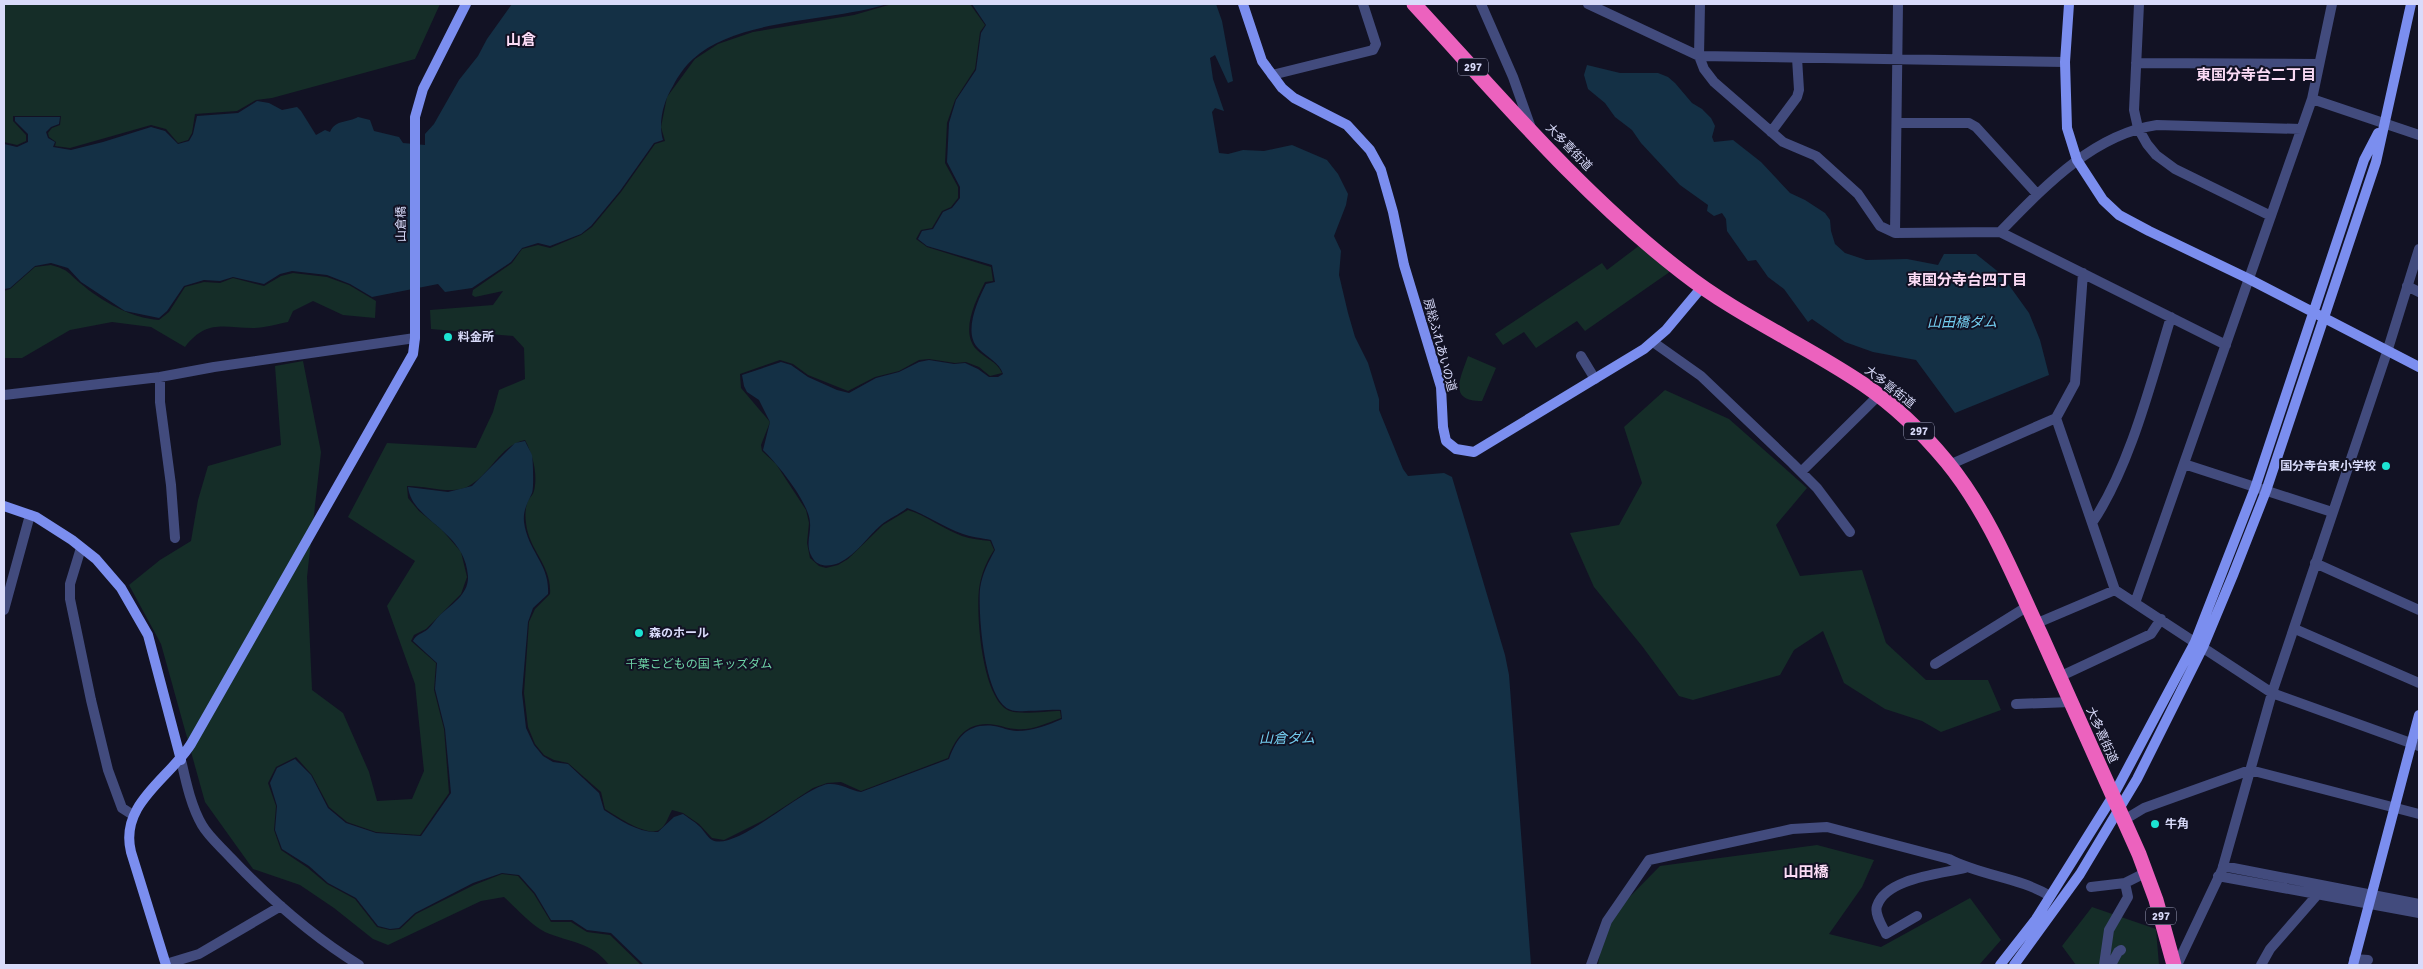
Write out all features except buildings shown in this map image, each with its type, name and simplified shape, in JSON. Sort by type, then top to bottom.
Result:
[{"type":"highway","name":"大多喜街道","points":[[1414,4],[1624,225],[1702,287],[1741,313],[1845,372],[1879,396],[1924,436],[1949,465],[1985,520],[2028,606],[2147,872],[2175,965]]},
{"type":"street","name":"山倉橋","points":[[166,965],[128,840],[129,828],[134,815],[148,793],[181,760],[413,354],[415,338],[413,141],[415,117],[423,88],[466,4]]},
{"type":"street","name":"房総ふれあいの道","points":[[1244,4],[1262,61],[1272,75],[1294,98],[1347,125],[1370,150],[1381,170],[1391,204],[1404,265],[1440,387],[1443,427],[1446,440],[1456,449],[1474,452],[1596,380],[1653,342],[1671,325],[1702,287]]},
{"type":"street","points":[[1272,75],[1373,50],[1376,44],[1363,4]]},
{"type":"street","points":[[1481,4],[1513,77],[1532,130]]},
{"type":"street","points":[[1588,4],[1699,56],[2065,62]]},
{"type":"street","points":[[1700,4],[1699,56],[1704,69],[1714,82],[1783,142],[1816,156],[1858,194],[1880,226],[1895,233],[2000,232],[2226,345]]},
{"type":"street","points":[[1895,233],[1898,4]]},
{"type":"street","points":[[2069,4],[2065,62],[2067,128],[2077,160],[2103,200],[2119,215],[2148,232],[2249,279],[2419,367]]},
{"type":"street","points":[[2139,4],[2134,110],[2138,128],[2156,155],[2175,169],[2271,216]]},
{"type":"street","points":[[2135,603],[2312,99],[2332,4]]},
{"type":"street","points":[[2014,965],[2122,815],[2266,491],[2376,162],[2383,123],[2413,7]]},
{"type":"street","points":[[1771,132],[1797,97],[1799,90],[1797,58]]},
{"type":"street","points":[[2136,64],[2319,64]]},
{"type":"street","points":[[2312,99],[2419,135]]},
{"type":"street","points":[[1896,123],[1969,124],[1976,127],[2037,194]]},
{"type":"street","points":[[2000,965],[2050,896],[2113,796],[2199,644],[2255,488],[2364,160],[2383,123]]},
{"type":"street","points":[[2000,232],[2037,194],[2077,160],[2110,140],[2138,128],[2157,125],[2301,129]]},
{"type":"street","points":[[2175,965],[2223,866],[2272,693],[2387,352],[2419,249]]},
{"type":"street","points":[[1949,465],[2056,418],[2075,383],[2084,273]]},
{"type":"street","points":[[2407,286],[2419,292]]},
{"type":"street","points":[[2092,523],[2105,504],[2137,424],[2171,317]]},
{"type":"street","points":[[4,396],[160,378],[214,367],[415,338]]},
{"type":"street","points":[[1653,342],[1701,376],[1801,472],[1817,488],[1850,532]]},
{"type":"street","points":[[1580,356],[1596,380]]},
{"type":"street","points":[[160,378],[160,402],[171,485],[175,538]]},
{"type":"street","points":[[1801,472],[1879,396]]},
{"type":"street","points":[[2056,418],[2115,590],[2272,693],[2415,745]]},
{"type":"street","points":[[2184,464],[2332,512]]},
{"type":"street","points":[[4,506],[30,515],[81,548],[96,559],[121,588],[148,635],[188,789],[203,826],[241,869],[281,906],[330,946],[359,965]]},
{"type":"street","points":[[4,610],[30,515]]},
{"type":"street","points":[[81,548],[70,584],[70,599],[108,770],[122,808],[134,815]]},
{"type":"street","points":[[2315,563],[2419,610]]},
{"type":"street","points":[[2035,624],[2115,590]]},
{"type":"street","points":[[1935,664],[2028,606]]},
{"type":"street","points":[[2060,677],[2152,634],[2161,620]]},
{"type":"street","points":[[2295,629],[2419,683]]},
{"type":"street","points":[[2016,704],[2071,702]]},
{"type":"street","points":[[2368,960],[2354,962],[2395,808],[2415,745],[2419,715]]},
{"type":"street","points":[[2122,815],[2250,770],[2419,814]]},
{"type":"street","points":[[1590,965],[1608,921],[1648,860],[1792,829],[1827,827],[1949,859],[1965,868],[2024,883],[2050,896]]},
{"type":"street","points":[[2223,866],[2371,899],[2419,913]]},
{"type":"street","points":[[1917,916],[1886,934],[1876,912],[1876,906],[1885,892],[1897,884],[1965,868]]},
{"type":"street","points":[[2092,888],[2126,883],[2147,872]]},
{"type":"street","points":[[2218,876],[2318,894],[2419,904]]},
{"type":"street","points":[[2104,965],[2109,930],[2128,897],[2126,883]]},
{"type":"street","points":[[2261,965],[2270,949],[2318,894]]},
{"type":"street","points":[[166,965],[198,954],[281,906]]},
{"type":"street","points":[[2111,965],[2121,950]]},
{"type":"green space","points":[[4,4],[440,4],[415,59],[272,98],[256,100],[237,111],[195,114],[192,133],[188,140],[178,143],[166,129],[151,125],[70,148],[55,146],[56,142],[49,137],[48,133],[52,128],[60,125],[61,116],[13,116],[13,121],[26,135],[26,141],[17,145],[4,142]]},
{"type":"green space","name":"千葉こどもの国 キッズダム","points":[[892,4],[970,4],[985,25],[980,32],[975,69],[955,100],[947,123],[945,163],[958,187],[958,198],[951,207],[942,211],[932,228],[921,230],[916,239],[927,247],[991,267],[993,281],[985,282],[974,306],[969,333],[971,342],[976,349],[997,365],[1002,373],[990,376],[979,367],[966,362],[919,360],[899,371],[875,377],[848,391],[808,375],[793,364],[780,360],[740,374],[741,388],[770,422],[761,445],[762,451],[776,464],[806,510],[809,523],[807,543],[810,558],[819,566],[826,568],[838,565],[848,559],[883,525],[908,510],[962,536],[990,541],[994,550],[983,573],[978,601],[983,656],[993,691],[1001,704],[1010,711],[1027,713],[1060,711],[1061,718],[1027,729],[1013,729],[987,724],[971,727],[955,742],[948,758],[861,791],[841,782],[827,783],[813,788],[764,820],[724,840],[712,838],[699,824],[683,813],[672,810],[665,824],[659,830],[647,831],[632,825],[605,809],[601,792],[568,763],[554,760],[544,755],[535,744],[528,727],[524,693],[529,622],[535,609],[550,594],[550,584],[544,566],[531,542],[526,523],[526,506],[534,491],[535,471],[525,440],[509,447],[479,479],[465,488],[440,490],[407,486],[408,498],[419,511],[442,530],[461,552],[467,577],[461,594],[426,629],[414,635],[411,641],[436,663],[434,690],[444,729],[449,793],[420,835],[376,832],[347,822],[329,807],[312,775],[296,757],[276,767],[268,783],[276,806],[274,830],[281,850],[308,868],[327,884],[355,899],[377,927],[390,930],[400,929],[416,914],[474,885],[502,874],[518,876],[534,894],[551,922],[571,922],[587,932],[610,935],[641,965],[609,965],[595,951],[540,929],[504,897],[481,901],[388,945],[373,939],[334,908],[300,885],[253,869],[205,802],[161,644],[129,585],[160,560],[191,541],[198,500],[208,466],[281,445],[275,366],[303,361],[321,452],[307,577],[312,690],[343,713],[369,772],[377,801],[412,799],[424,771],[415,684],[387,606],[415,561],[348,517],[387,443],[476,448],[493,412],[499,390],[525,379],[524,348],[513,336],[431,329],[430,310],[493,305],[503,291],[475,297],[472,295],[473,290],[512,263],[522,249],[538,245],[550,248],[581,235],[592,227],[621,192],[655,144],[665,141],[661,127],[667,97],[695,59],[718,44],[753,32],[854,15]]},
{"type":"green space","points":[[1640,245],[1671,271],[1585,331],[1577,321],[1536,348],[1524,332],[1503,345],[1495,334],[1602,263],[1607,270]]},
{"type":"green space","points":[[51,265],[61,268],[88,290],[117,308],[148,319],[159,320],[169,312],[185,287],[204,282],[220,283],[233,278],[264,286],[281,276],[293,273],[327,277],[349,285],[376,301],[375,318],[343,315],[313,301],[293,311],[288,322],[257,328],[216,327],[201,332],[185,347],[151,327],[112,322],[70,330],[22,358],[4,358],[4,291],[10,289],[35,267]]},
{"type":"green space","points":[[1468,356],[1496,368],[1482,401],[1471,400],[1464,397],[1460,392],[1460,379]]},
{"type":"green space","points":[[1665,390],[1729,419],[1807,488],[1776,525],[1800,576],[1862,570],[1886,643],[1926,680],[1988,680],[2001,710],[1941,732],[1922,721],[1885,709],[1844,683],[1823,631],[1794,650],[1780,675],[1693,700],[1679,696],[1642,646],[1594,587],[1570,533],[1619,525],[1642,483],[1624,427]]},
{"type":"green space","points":[[1817,845],[1874,860],[1862,887],[1829,934],[1881,947],[1970,898],[2001,940],[1979,965],[1598,965],[1605,922],[1660,866]]},
{"type":"green space","points":[[2092,907],[2156,929],[2159,965],[2076,965],[2062,946]]},
{"type":"water","points":[[512,4],[887,4],[864,10],[759,28],[712,46],[693,59],[679,75],[669,92],[661,120],[663,140],[654,143],[620,191],[591,226],[581,234],[550,246],[538,243],[522,248],[511,262],[472,288],[445,292],[438,284],[372,297],[350,284],[327,275],[292,271],[280,274],[264,284],[233,277],[220,281],[204,280],[184,286],[167,311],[159,318],[125,311],[81,282],[68,268],[51,263],[35,266],[10,288],[4,289],[4,144],[17,147],[28,142],[28,134],[15,121],[15,117],[60,117],[59,124],[51,127],[46,132],[48,138],[55,142],[53,147],[71,150],[151,127],[165,131],[178,144],[189,141],[193,134],[197,116],[238,113],[257,101],[269,103],[282,110],[297,107],[316,135],[325,130],[330,132],[339,123],[358,117],[370,120],[374,131],[399,137],[403,143],[425,145],[425,134],[434,124],[459,80],[478,56],[487,39]]},
{"type":"water","name":"山倉ダム","points":[[972,4],[1216,4],[1222,21],[1233,81],[1228,83],[1215,55],[1210,58],[1213,79],[1224,111],[1215,108],[1212,112],[1219,153],[1228,154],[1243,150],[1264,151],[1292,145],[1327,160],[1338,174],[1348,194],[1346,205],[1334,236],[1341,251],[1339,275],[1355,337],[1368,363],[1379,399],[1379,410],[1403,469],[1408,476],[1444,473],[1452,477],[1505,655],[1509,675],[1531,965],[644,965],[611,933],[587,930],[572,920],[551,920],[535,893],[519,875],[502,873],[473,883],[415,913],[399,928],[390,929],[378,926],[356,898],[328,883],[309,866],[282,849],[275,830],[277,806],[270,783],[277,768],[295,759],[311,775],[328,808],[346,823],[376,833],[421,836],[451,793],[445,729],[435,689],[437,663],[413,641],[417,635],[428,629],[459,598],[466,588],[468,576],[465,560],[458,547],[419,509],[412,499],[408,487],[448,492],[472,486],[515,443],[525,441],[532,455],[533,490],[525,510],[524,522],[530,542],[546,574],[548,584],[548,594],[533,608],[528,622],[522,693],[526,728],[534,745],[543,756],[553,762],[568,764],[599,793],[604,810],[616,818],[643,830],[658,832],[674,817],[683,814],[697,824],[712,840],[723,841],[737,837],[752,829],[802,796],[828,784],[861,792],[949,759],[960,738],[970,729],[994,726],[1023,731],[1062,719],[1061,710],[1011,710],[1002,703],[994,691],[985,656],[980,617],[982,578],[995,550],[991,540],[963,534],[907,508],[881,525],[857,550],[839,563],[824,565],[814,560],[809,549],[809,515],[792,484],[763,450],[770,422],[759,400],[747,392],[742,375],[781,362],[791,365],[808,377],[837,390],[849,393],[876,378],[899,372],[919,362],[929,360],[954,364],[965,363],[989,377],[998,377],[1003,374],[996,363],[974,343],[972,335],[973,317],[979,299],[986,284],[995,282],[992,265],[927,246],[918,239],[922,231],[933,229],[943,212],[952,208],[960,198],[960,187],[947,162],[949,123],[956,100],[976,70],[981,33],[986,25]]},
{"type":"water","name":"山田橋ダム","points":[[1587,65],[1620,73],[1658,73],[1668,77],[1692,103],[1711,118],[1715,126],[1712,137],[1714,142],[1733,140],[1761,162],[1790,193],[1825,213],[1830,220],[1835,244],[1845,253],[1866,260],[1907,259],[1938,265],[1944,254],[1976,254],[2001,274],[2029,313],[2040,340],[2049,375],[1955,413],[1916,360],[1873,352],[1845,342],[1812,319],[1808,322],[1784,289],[1768,277],[1756,260],[1748,261],[1727,231],[1726,219],[1722,213],[1714,216],[1707,211],[1708,205],[1680,185],[1641,143],[1632,130],[1615,117],[1605,103],[1588,89],[1584,75]]},
{"type":"place","name":"料金所","points":[[448,337]]},
{"type":"place","name":"国分寺台東小学校","points":[[2386,466]]},
{"type":"place","name":"森のホール","points":[[639,633]]},
{"type":"place","name":"牛角","points":[[2155,824]]},
{"type":"district","name":"山倉","points":[[521,40]]},
{"type":"district","name":"東国分寺台二丁目","points":[[2256,75]]},
{"type":"district","name":"東国分寺台四丁目","points":[[1967,280]]},
{"type":"district","name":"山田橋","points":[[1806,872]]}]
